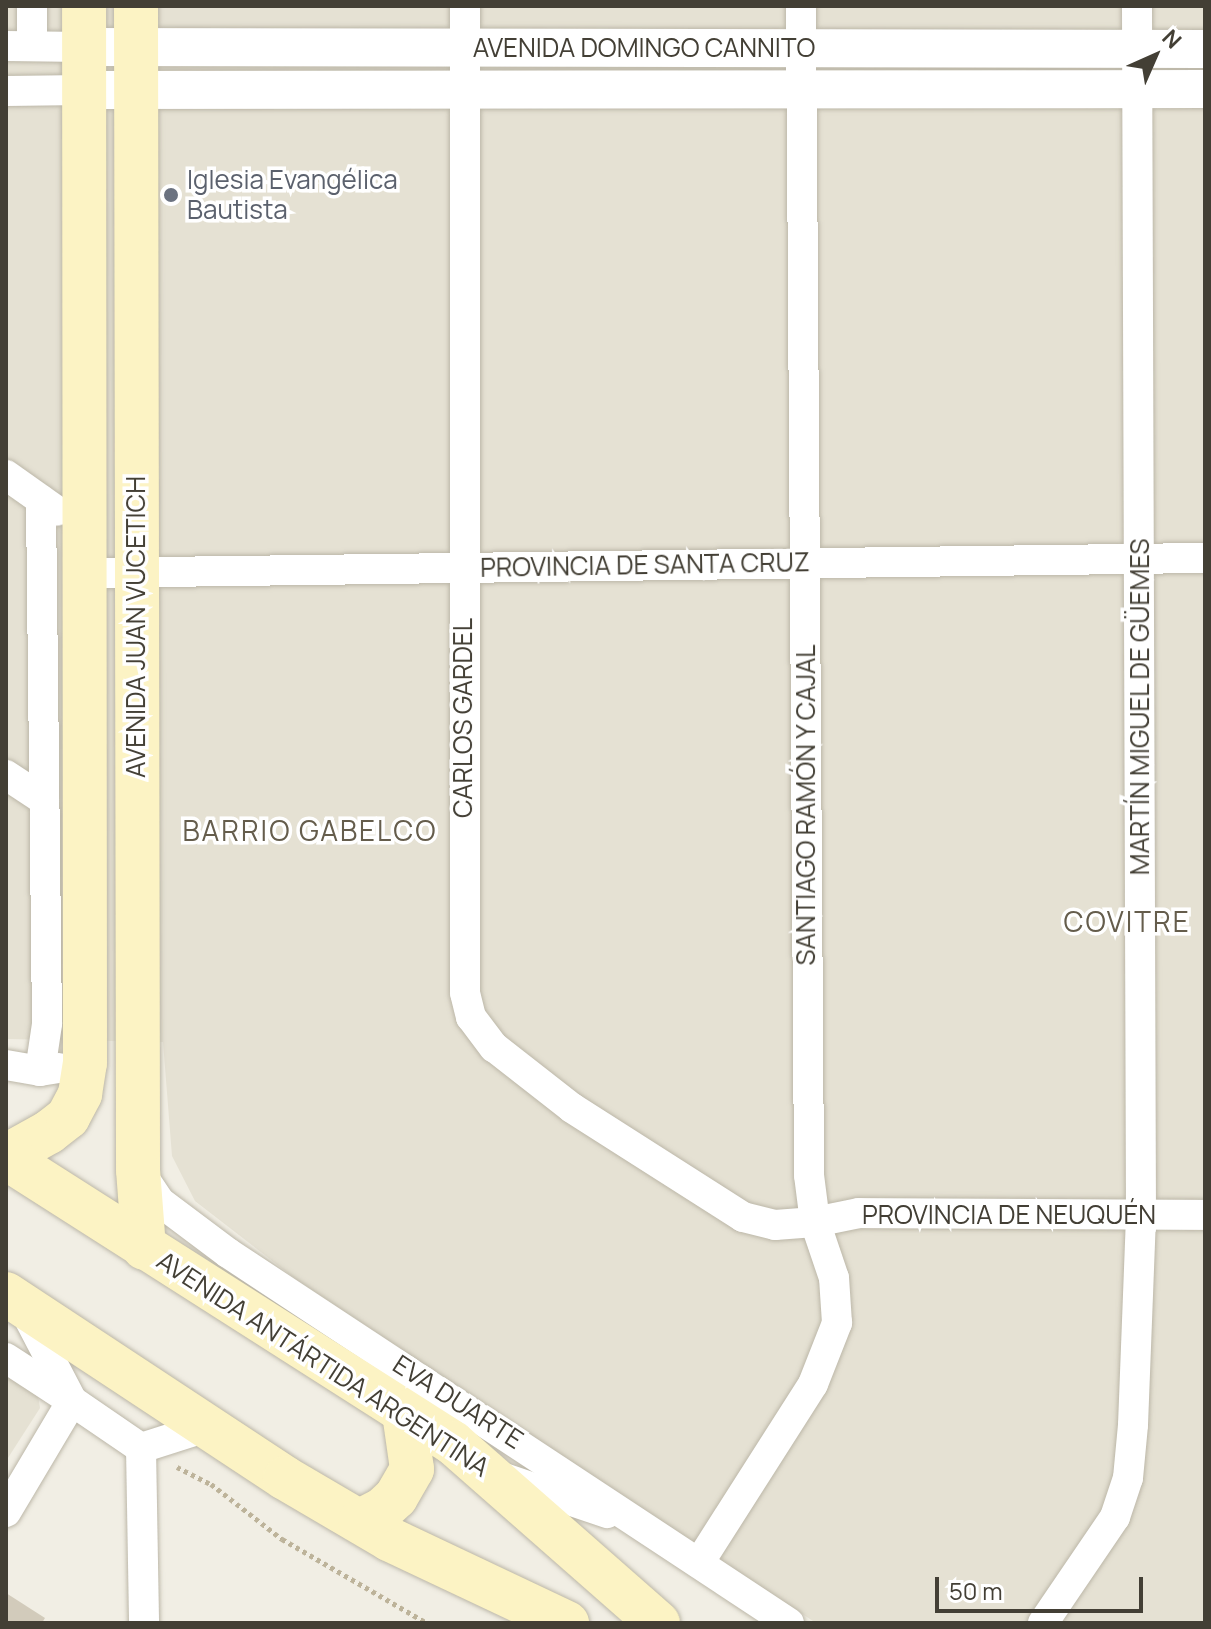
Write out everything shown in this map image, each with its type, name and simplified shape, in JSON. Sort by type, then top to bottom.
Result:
[{"type":"main road","name":"AVENIDA JUAN VUCETICH","points":[[6,1157],[68,1117],[80,1094],[85,1063],[84,27]]},
{"type":"main road","name":"AVENIDA JUAN VUCETICH","points":[[136,48],[138,1170],[144,1248]]},
{"type":"main road","name":"AVENIDA ANTÁRTIDA ARGENTINA","points":[[6,1157],[453,1443],[493,1474],[658,1623]]},
{"type":"main road","points":[[14,1299],[207,1427],[360,1521],[567,1623]]},
{"type":"main road","points":[[360,1521],[382,1510],[396,1497],[412,1469],[404,1413]]},
{"type":"street","points":[[19,46],[32,6]]},
{"type":"street","name":"CARLOS GARDEL","points":[[465,6],[465,993],[471,1017],[494,1047],[572,1108],[743,1217],[775,1225],[815,1222]]},
{"type":"street","name":"SANTIAGO RAMÓN Y CAJAL","points":[[699,1563],[813,1384],[837,1323],[834,1278],[815,1222],[809,1175],[801,6]]},
{"type":"street","name":"MARTÍN MIGUEL DE GÜEMES","points":[[1043,1623],[1115,1517],[1128,1478],[1141,1216],[1137,6]]},
{"type":"street","points":[[19,46],[84,27]]},
{"type":"street","name":"AVENIDA DOMINGO CANNITO","points":[[84,27],[136,48],[465,90],[1205,89]]},
{"type":"street","name":"AVENIDA DOMINGO CANNITO","points":[[84,90],[136,48],[1205,49]]},
{"type":"street","points":[[6,91],[84,90]]},
{"type":"street","points":[[6,475],[83,529]]},
{"type":"street","points":[[40,1071],[47,1024],[41,500]]},
{"type":"street","name":"PROVINCIA DE SANTA CRUZ","points":[[85,573],[1205,558]]},
{"type":"street","points":[[6,775],[44,800]]},
{"type":"street","points":[[6,1065],[40,1071],[85,1063]]},
{"type":"street","name":"EVA DUARTE","points":[[138,1170],[160,1202],[228,1253],[789,1623]]},
{"type":"street","name":"PROVINCIA DE NEUQUÉN","points":[[815,1222],[859,1213],[1205,1215]]},
{"type":"street","points":[[14,1299],[72,1401]]},
{"type":"street","points":[[6,1358],[141,1448]]},
{"type":"street","points":[[6,1512],[72,1401]]},
{"type":"street","points":[[141,1448],[207,1427]]},
{"type":"street","points":[[141,1448],[144,1623]]},
{"type":"street","points":[[493,1474],[646,1527]]},
{"type":"path","points":[[141,1448],[211,1484],[282,1539],[427,1623]]},
{"type":"shaded area","points":[[6,6],[1205,6],[1205,1623],[816,1623],[297,1280],[195,1201],[172,1156],[163,1042],[6,1039]]},
{"type":"shaded area","points":[[6,1354],[34,1373],[40,1408],[6,1461]]},
{"type":"building","points":[[6,1593],[45,1618],[42,1623],[6,1623]]},
{"type":"place","name":"Iglesia Evangélica Bautista","points":[[171,195]]},
{"type":"district","name":"BARRIO GABELCO","points":[[310,830]]},
{"type":"district","name":"COVITRE","points":[[1127,921]]}]
